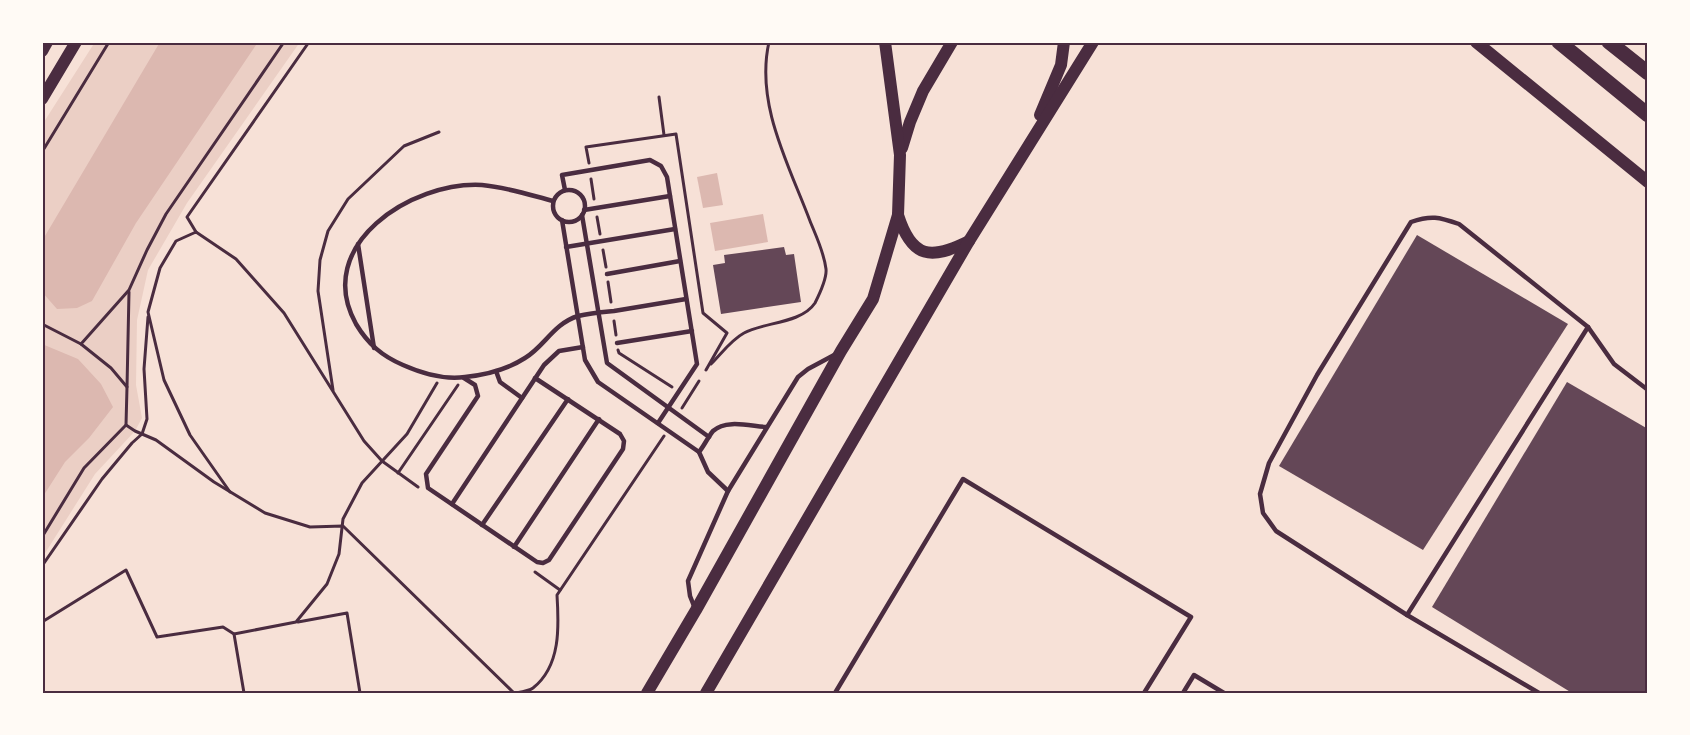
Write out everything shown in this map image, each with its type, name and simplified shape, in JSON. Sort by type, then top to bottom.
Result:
[{"type":"highway","points":[[1559,42],[1648,115]]},
{"type":"highway","points":[[1609,42],[1648,73]]},
{"type":"main road","points":[[42,51],[47,42]]},
{"type":"main road","points":[[42,99],[76,42]]},
{"type":"main road","points":[[647,693],[841,351],[873,299],[898,215],[900,155],[885,42]]},
{"type":"main road","points":[[900,155],[923,91],[952,42]]},
{"type":"main road","points":[[1020,160],[1054,84],[1061,65],[1064,42]]},
{"type":"main road","points":[[706,693],[969,241],[1093,42]]},
{"type":"main road","points":[[1476,42],[1648,182]]},
{"type":"main road","points":[[898,215],[904,234],[925,253],[938,254],[969,241]]},
{"type":"lane","points":[[565,190],[562,176],[650,160],[661,166],[667,177],[697,364],[658,423]]},
{"type":"lane","points":[[554,201],[482,185],[450,187],[420,195],[393,209],[371,228],[358,244],[353,253],[346,282],[350,312],[365,339],[388,359],[414,370],[440,376],[464,378],[496,371],[526,358],[555,328],[578,316],[686,298]]},
{"type":"lane","points":[[670,196],[583,212],[573,221],[562,220],[554,213],[554,201],[560,192],[570,189],[580,194],[583,199],[583,212],[587,244],[607,363],[709,437]]},
{"type":"lane","points":[[1539,693],[1407,615],[1276,531],[1263,513],[1260,494],[1269,463],[1317,375],[1411,222],[1427,216],[1459,224],[1588,327],[1614,364],[1648,390]]},
{"type":"lane","points":[[562,220],[585,360],[598,382],[699,452],[708,472],[728,490]]},
{"type":"lane","points":[[566,247],[675,229]]},
{"type":"lane","points":[[358,244],[374,348]]},
{"type":"lane","points":[[607,274],[680,261]]},
{"type":"lane","points":[[1407,615],[1588,327]]},
{"type":"lane","points":[[617,343],[692,331]]},
{"type":"lane","points":[[452,504],[544,365],[559,351],[583,347]]},
{"type":"lane","points":[[696,610],[690,596],[688,581],[728,490],[798,377],[841,351]]},
{"type":"lane","points":[[496,371],[500,382],[522,398]]},
{"type":"lane","points":[[464,378],[475,385],[478,396],[426,474],[428,488],[537,562],[543,563],[549,560],[623,449],[624,441],[620,434],[599,419],[535,378]]},
{"type":"lane","points":[[482,525],[568,399]]},
{"type":"lane","points":[[514,547],[599,419]]},
{"type":"lane","points":[[699,452],[713,431],[721,426],[731,424],[766,427]]},
{"type":"lane","points":[[835,693],[963,479],[1191,617],[1144,693]]},
{"type":"lane","points":[[1183,693],[1194,675],[1224,693]]},
{"type":"path","points":[[42,152],[109,42]]},
{"type":"path","points":[[81,344],[129,290],[166,214],[284,42]]},
{"type":"path","points":[[309,42],[187,217],[196,232],[236,258],[284,313],[364,441],[382,461]]},
{"type":"path","points":[[706,370],[731,343],[745,332],[774,324],[806,311],[814,304],[826,271],[821,249],[774,129],[765,81],[765,58],[769,42]]},
{"type":"path","points":[[659,97],[664,135]]},
{"type":"path","points":[[42,566],[102,479],[142,434],[147,419],[144,369],[148,312],[160,268],[176,241],[196,232]]},
{"type":"path","points":[[42,537],[84,468],[126,424],[129,290]]},
{"type":"path","points":[[148,312],[164,380],[190,435],[230,492]]},
{"type":"path","points":[[42,324],[81,344],[111,368],[128,387]]},
{"type":"path","points":[[296,622],[327,584],[339,554],[343,519],[362,483],[406,434],[434,391],[440,376]]},
{"type":"path","points":[[398,473],[464,378]]},
{"type":"path","points":[[678,414],[689,397]]},
{"type":"path","points":[[126,424],[156,440],[214,482],[265,513],[310,527],[343,526],[515,693],[532,691],[556,655],[559,619],[557,595],[668,430]]},
{"type":"path","points":[[42,622],[126,570],[158,637],[223,627],[234,634],[347,613],[360,693]]},
{"type":"path","points":[[234,634],[244,693]]},
{"type":"shaded area","points":[[95,42],[300,42],[187,203],[148,270],[137,320],[136,385],[142,418],[135,431],[95,474],[42,558],[42,125]]},
{"type":"shaded area","points":[[160,42],[258,42],[136,223],[92,301],[77,308],[57,309],[42,292],[42,241]]},
{"type":"shaded area","points":[[717,173],[723,205],[703,208],[697,177]]},
{"type":"shaded area","points":[[763,214],[768,242],[715,251],[710,223]]},
{"type":"shaded area","points":[[42,344],[78,359],[101,384],[113,407],[89,438],[65,462],[42,498]]},
{"type":"building","points":[[1417,235],[1568,324],[1423,550],[1279,466]]},
{"type":"building","points":[[784,247],[786,255],[794,254],[801,302],[721,314],[713,265],[725,263],[724,255]]},
{"type":"building","points":[[1567,382],[1648,429],[1648,693],[1572,693],[1432,607]]}]
